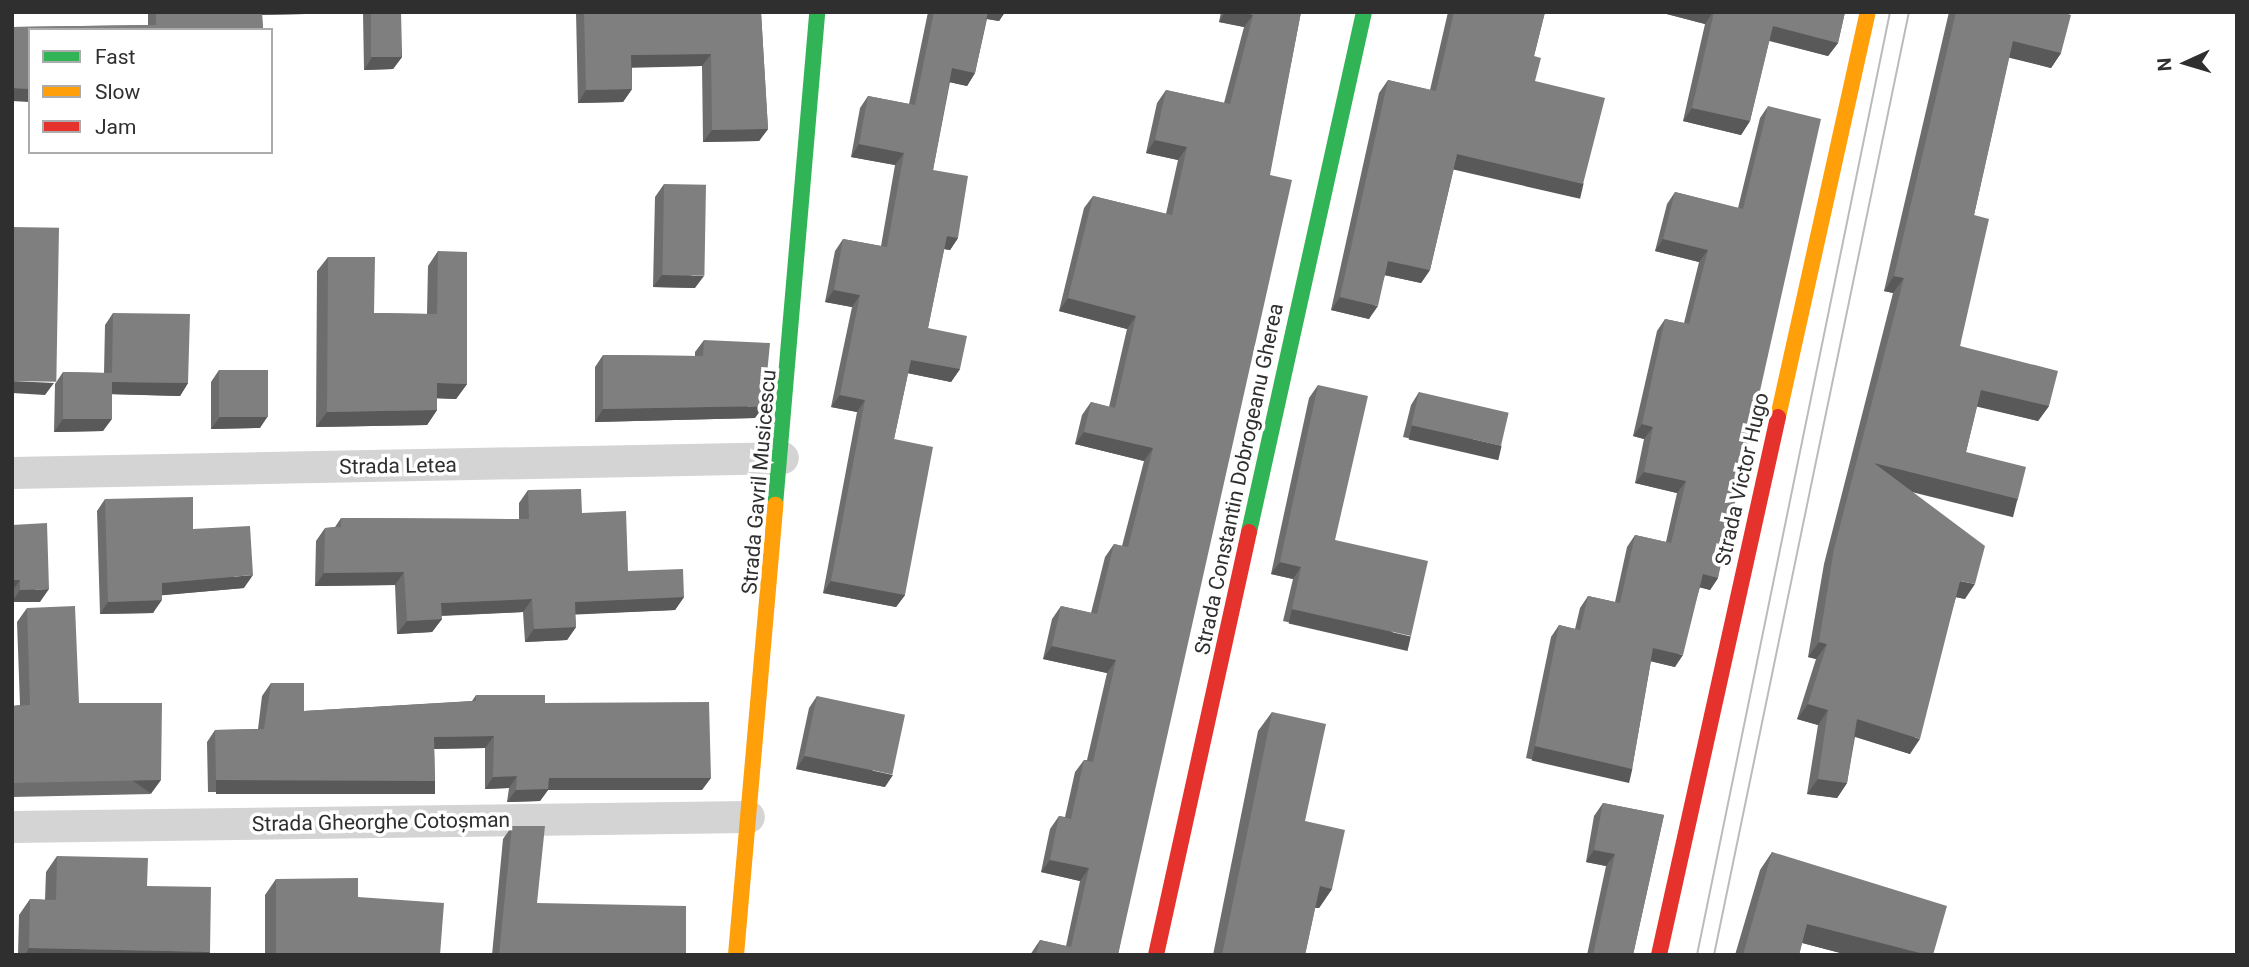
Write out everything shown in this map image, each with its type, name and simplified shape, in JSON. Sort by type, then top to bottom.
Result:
[{"type":"street","name":"Strada Gavril Musicescu","points":[[736,955],[783,458],[817,12]]},
{"type":"street","name":"Strada Constantin Dobrogeanu Gherea","points":[[1156,955],[1364,12]]},
{"type":"street","name":"Strada Victor Hugo","points":[[1659,955],[1868,12]]},
{"type":"street","name":"Strada Letea","points":[[12,473],[783,458]]},
{"type":"street","name":"Strada Gheorghe Cotoșman","points":[[12,827],[749,817]]},
{"type":"building","points":[[156,12],[262,12],[263,28],[28,28],[28,89],[12,88],[12,27],[156,25]]},
{"type":"building","points":[[371,12],[401,12],[401,57],[371,57]]},
{"type":"building","points":[[584,12],[761,12],[768,129],[712,130],[711,54],[631,55],[632,89],[586,90]]},
{"type":"building","points":[[934,12],[988,12],[975,73],[952,68],[933,170],[968,176],[958,238],[947,236],[928,328],[967,336],[960,369],[911,360],[894,439],[933,447],[905,595],[831,581],[865,400],[840,395],[860,295],[834,290],[843,239],[887,247],[904,153],[859,144],[868,96],[915,105]]},
{"type":"building","points":[[1242,12],[1301,12],[1270,175],[1292,180],[1118,955],[1036,955],[1040,940],[1071,947],[1089,868],[1050,860],[1059,816],[1071,819],[1084,760],[1093,762],[1116,660],[1052,646],[1061,606],[1097,614],[1114,544],[1128,547],[1153,448],[1084,432],[1091,402],[1115,408],[1136,316],[1068,298],[1093,196],[1172,215],[1187,147],[1155,140],[1166,90],[1230,104],[1253,15]]},
{"type":"building","points":[[1454,12],[1545,12],[1534,56],[1541,58],[1535,81],[1605,98],[1583,184],[1457,154],[1430,270],[1388,261],[1378,306],[1340,297],[1388,80],[1436,91]]},
{"type":"building","points":[[1714,12],[1845,12],[1838,43],[1773,26],[1750,121],[1692,108]]},
{"type":"building","points":[[1956,12],[2062,12],[2071,15],[2061,53],[2013,41],[1974,215],[1989,219],[1960,346],[2058,371],[2049,406],[1981,390],[1966,452],[2026,467],[2018,499],[1874,463],[1985,546],[1975,584],[1960,581],[1920,739],[1857,719],[1847,783],[1818,779],[1828,710],[1808,704],[1827,644],[1819,642],[1834,549],[1904,278],[1894,276]]},
{"type":"building","points":[[1768,106],[1821,119],[1718,578],[1703,574],[1683,655],[1653,648],[1632,769],[1535,746],[1559,625],[1580,630],[1588,596],[1620,603],[1635,535],[1671,543],[1686,481],[1644,472],[1653,427],[1642,424],[1665,319],[1689,324],[1708,250],[1663,239],[1675,192],[1743,209]]},
{"type":"building","points":[[664,184],[706,185],[704,276],[662,275]]},
{"type":"building","points":[[12,227],[59,228],[56,382],[12,381]]},
{"type":"building","points":[[438,251],[467,252],[467,384],[437,383],[437,410],[327,412],[328,257],[375,257],[374,313],[437,314]]},
{"type":"building","points":[[113,313],[190,314],[188,383],[112,382],[112,419],[63,419],[63,372],[112,373]]},
{"type":"building","points":[[704,340],[770,343],[764,406],[603,409],[603,355],[703,356]]},
{"type":"building","points":[[219,370],[268,370],[268,417],[219,417]]},
{"type":"building","points":[[1318,385],[1368,396],[1335,540],[1428,561],[1411,636],[1292,609],[1301,567],[1280,562]]},
{"type":"building","points":[[1419,392],[1509,413],[1501,446],[1411,425]]},
{"type":"building","points":[[581,489],[582,513],[626,511],[628,571],[683,569],[684,597],[575,602],[576,627],[534,629],[532,599],[441,603],[442,619],[407,621],[404,572],[324,573],[325,528],[341,527],[341,518],[529,519],[528,490]]},
{"type":"building","points":[[193,497],[193,529],[250,526],[253,575],[162,583],[162,600],[108,602],[105,499]]},
{"type":"building","points":[[47,523],[49,589],[20,590],[20,580],[12,580],[12,525]]},
{"type":"building","points":[[75,606],[79,703],[162,703],[161,780],[12,783],[12,706],[30,705],[27,608]]},
{"type":"building","points":[[271,683],[304,683],[304,711],[476,701],[476,695],[545,695],[545,703],[709,702],[711,778],[549,778],[548,789],[516,790],[517,776],[493,777],[494,736],[434,737],[435,781],[216,780],[215,730],[264,729]]},
{"type":"building","points":[[817,696],[905,715],[892,774],[804,756]]},
{"type":"building","points":[[1272,712],[1326,724],[1305,821],[1345,830],[1332,889],[1320,886],[1305,955],[1222,955]]},
{"type":"building","points":[[1603,803],[1664,815],[1633,955],[1593,955],[1615,854],[1594,850]]},
{"type":"building","points":[[512,826],[545,826],[537,903],[686,906],[686,955],[499,955]]},
{"type":"building","points":[[1772,852],[1947,906],[1933,955],[1807,924],[1799,955],[1743,955]]},
{"type":"building","points":[[57,856],[148,858],[147,886],[211,887],[210,952],[29,948],[30,899],[56,900]]},
{"type":"building","points":[[358,878],[358,897],[444,903],[440,955],[276,955],[276,879]]},
{"type":"tram line","points":[[1697,955],[1890,12]]},
{"type":"tram line","points":[[1714,955],[1909,12]]},
{"type":"traffic: fast","points":[[775,505],[817,12]]},
{"type":"traffic: fast","points":[[1249,532],[1364,12]]},
{"type":"traffic: slow","points":[[1778,417],[1868,12]]},
{"type":"traffic: slow","points":[[736,955],[775,505]]},
{"type":"traffic: jam","points":[[1659,955],[1778,417]]},
{"type":"traffic: jam","points":[[1156,955],[1249,532]]}]
